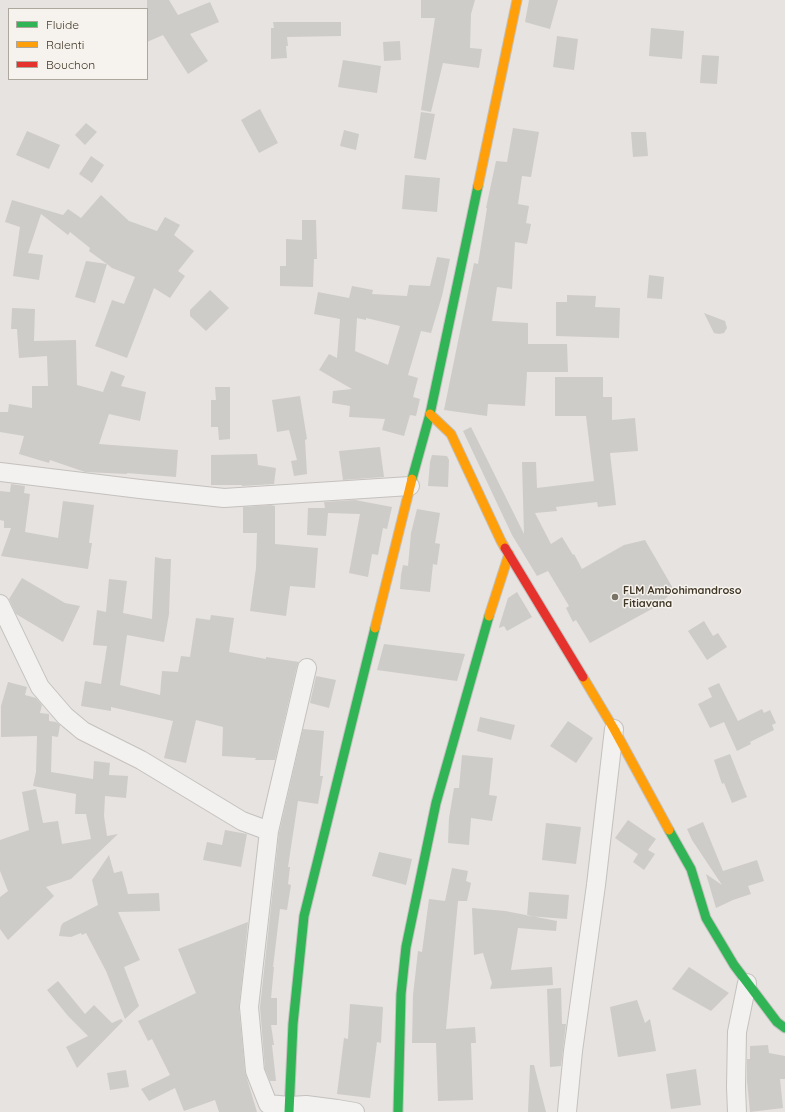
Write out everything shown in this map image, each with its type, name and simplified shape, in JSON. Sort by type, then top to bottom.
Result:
[{"type":"street","points":[[289,1109],[293,1024],[304,916],[410,486],[430,414],[517,0]]},
{"type":"street","points":[[430,414],[451,434],[508,554],[614,729],[691,868],[706,918],[734,965],[777,1022],[785,1028]]},
{"type":"street","points":[[0,472],[224,498],[410,486]]},
{"type":"street","points":[[398,1112],[401,994],[406,947],[444,770],[508,554]]},
{"type":"street","points":[[0,604],[40,687],[65,716],[82,731],[141,760],[242,821],[268,831]]},
{"type":"street","points":[[307,668],[268,831],[249,1007],[255,1071],[268,1104],[289,1109],[306,1105],[355,1112]]},
{"type":"street","points":[[568,1112],[573,1051],[596,885],[614,729]]},
{"type":"street","points":[[737,1112],[736,1087],[738,1032],[747,983]]},
{"type":"building","points":[[147,0],[169,0],[178,15],[210,2],[219,22],[190,34],[208,61],[188,74],[163,35],[148,42]]},
{"type":"building","points":[[421,0],[475,0],[471,14],[470,48],[482,49],[479,68],[443,63],[431,112],[421,110],[435,18],[421,18]]},
{"type":"building","points":[[529,0],[558,0],[550,29],[525,22]]},
{"type":"building","points":[[273,22],[341,22],[341,36],[287,37],[287,58],[271,59],[271,28],[274,28]]},
{"type":"building","points":[[651,28],[684,31],[682,59],[649,56]]},
{"type":"building","points":[[557,36],[578,39],[574,70],[553,67]]},
{"type":"building","points":[[400,41],[401,60],[384,61],[383,42]]},
{"type":"building","points":[[702,55],[719,56],[717,84],[700,83]]},
{"type":"building","points":[[343,60],[381,66],[377,93],[338,87]]},
{"type":"building","points":[[260,109],[278,143],[259,153],[241,120]]},
{"type":"building","points":[[421,112],[435,114],[426,160],[414,158]]},
{"type":"building","points":[[86,123],[97,132],[85,145],[75,135]]},
{"type":"building","points":[[513,128],[539,132],[531,177],[522,176],[518,204],[529,206],[526,223],[531,224],[527,244],[515,242],[512,289],[497,287],[492,321],[528,323],[528,344],[567,344],[568,372],[527,372],[525,406],[488,404],[487,416],[444,410],[474,263],[478,264],[486,208],[496,161],[507,162]]},
{"type":"building","points":[[344,130],[359,134],[356,150],[340,146]]},
{"type":"building","points":[[27,131],[60,145],[49,169],[16,155]]},
{"type":"building","points":[[631,132],[646,132],[648,156],[633,157]]},
{"type":"building","points":[[91,156],[104,165],[92,183],[79,174]]},
{"type":"building","points":[[405,175],[440,178],[437,212],[402,209]]},
{"type":"building","points":[[101,195],[129,221],[157,231],[165,217],[180,225],[174,235],[194,251],[178,271],[185,276],[170,298],[154,288],[127,358],[95,346],[112,300],[124,304],[135,277],[112,268],[89,251],[90,248],[70,232],[68,235],[41,214],[28,253],[43,255],[39,280],[13,276],[20,227],[5,222],[12,200],[63,215],[68,209],[81,218]]},
{"type":"building","points":[[302,220],[316,220],[317,259],[314,259],[313,287],[280,286],[280,266],[286,266],[286,239],[302,240]]},
{"type":"building","points":[[437,257],[450,259],[442,296],[431,333],[421,331],[408,375],[418,378],[413,397],[420,399],[416,416],[410,415],[404,436],[382,430],[385,419],[349,417],[350,406],[332,403],[333,391],[352,389],[319,370],[329,354],[337,358],[340,319],[314,314],[318,292],[349,298],[352,286],[373,290],[372,294],[407,296],[409,285],[430,286]],"holes":[[[357,318],[366,320],[366,318],[400,326],[388,365],[355,351]]]},
{"type":"building","points":[[86,261],[107,264],[95,303],[75,297]]},
{"type":"building","points":[[649,275],[664,277],[662,299],[647,298]]},
{"type":"building","points":[[210,290],[229,308],[206,331],[190,316],[190,310]]},
{"type":"building","points":[[567,295],[596,296],[595,307],[620,308],[619,338],[556,336],[556,302],[567,302]]},
{"type":"building","points":[[12,308],[35,309],[34,341],[76,340],[77,385],[103,392],[111,371],[125,376],[121,386],[146,392],[140,421],[109,414],[99,444],[178,450],[176,477],[127,473],[85,472],[50,460],[49,463],[19,454],[24,436],[0,432],[0,412],[8,412],[9,404],[32,408],[32,386],[48,386],[47,356],[19,358],[17,329],[11,329]]},
{"type":"building","points":[[704,313],[725,321],[727,328],[724,333],[714,333]]},
{"type":"building","points":[[555,377],[603,377],[603,397],[612,397],[612,420],[635,418],[638,451],[610,453],[616,505],[598,507],[597,502],[556,507],[557,511],[535,513],[551,544],[562,537],[582,569],[624,545],[645,540],[674,590],[659,605],[590,643],[576,620],[573,622],[566,608],[569,606],[548,571],[537,576],[512,535],[463,431],[471,427],[524,534],[522,462],[536,462],[537,488],[594,481],[586,416],[555,416]]},
{"type":"building","points":[[215,387],[230,387],[230,439],[219,440],[218,427],[211,427],[211,400],[216,400]]},
{"type":"building","points":[[300,396],[307,439],[305,440],[307,474],[294,476],[291,461],[297,460],[289,430],[277,432],[272,400]]},
{"type":"building","points":[[380,447],[384,477],[343,480],[339,451]]},
{"type":"building","points":[[257,454],[258,465],[276,468],[274,484],[242,486],[211,485],[211,455]]},
{"type":"building","points":[[432,455],[447,456],[449,460],[448,487],[428,486]]},
{"type":"building","points":[[11,484],[25,486],[24,493],[30,494],[25,532],[58,538],[63,501],[94,505],[89,543],[92,543],[88,569],[1,556],[11,528],[4,528],[4,521],[0,520],[0,491],[10,492]]},
{"type":"building","points":[[355,500],[392,507],[387,529],[383,528],[378,555],[372,554],[368,577],[349,573],[360,514],[328,513],[326,536],[307,535],[308,508],[325,508],[324,502]]},
{"type":"building","points":[[275,506],[275,544],[318,548],[315,588],[290,586],[286,616],[250,611],[256,568],[257,533],[243,533],[243,507]]},
{"type":"building","points":[[417,509],[440,513],[435,543],[440,544],[437,565],[433,564],[430,592],[400,589],[403,565],[408,566],[411,533]]},
{"type":"building","points":[[155,557],[171,559],[169,614],[164,642],[127,635],[120,685],[160,695],[162,671],[178,672],[181,656],[190,657],[196,618],[210,620],[211,615],[234,618],[229,652],[266,659],[266,657],[299,662],[275,760],[255,760],[256,758],[222,756],[223,727],[196,720],[186,763],[164,758],[173,721],[111,707],[111,711],[81,706],[85,681],[101,684],[107,646],[93,645],[97,610],[106,612],[109,579],[127,581],[123,613],[152,619]]},
{"type":"building","points":[[22,578],[65,603],[80,606],[63,642],[16,614],[9,599]]},
{"type":"building","points":[[517,592],[532,617],[507,631],[504,626],[499,627],[508,598]]},
{"type":"building","points":[[704,621],[713,636],[718,633],[727,647],[707,660],[688,631]]},
{"type":"building","points":[[384,644],[465,654],[457,681],[377,670]]},
{"type":"building","points":[[316,676],[336,680],[329,708],[310,703]]},
{"type":"building","points":[[8,682],[27,687],[25,695],[36,698],[42,705],[40,713],[49,714],[49,721],[56,722],[60,725],[58,737],[52,736],[51,772],[93,779],[94,761],[110,763],[109,775],[128,776],[126,798],[105,796],[104,816],[107,836],[118,834],[71,879],[46,887],[54,896],[8,940],[0,929],[0,897],[8,891],[0,871],[0,840],[29,830],[22,792],[36,789],[43,823],[58,821],[62,844],[91,839],[86,814],[75,814],[76,794],[33,786],[36,772],[37,736],[1,737],[1,706]]},
{"type":"building","points":[[719,683],[738,721],[762,709],[764,713],[770,710],[776,723],[772,725],[774,730],[750,742],[751,744],[737,751],[724,722],[710,728],[698,704],[712,697],[708,688]]},
{"type":"building","points":[[480,717],[515,725],[511,740],[477,731]]},
{"type":"building","points":[[568,721],[593,738],[576,763],[550,746]]},
{"type":"building","points":[[303,729],[324,731],[320,776],[323,776],[318,804],[298,801],[288,867],[290,867],[288,884],[291,885],[287,910],[280,909],[273,967],[271,998],[277,998],[277,1025],[271,1025],[274,1045],[272,1045],[276,1081],[270,1081],[265,1069],[260,1007],[279,833]]},
{"type":"building","points":[[730,754],[747,797],[732,803],[724,783],[722,784],[714,760]]},
{"type":"building","points":[[462,755],[493,758],[489,795],[497,796],[492,821],[471,818],[469,845],[448,843],[449,818],[454,788],[459,788]]},
{"type":"building","points":[[628,820],[656,839],[648,850],[655,854],[644,870],[633,862],[638,854],[615,838]]},
{"type":"building","points":[[703,822],[723,871],[757,860],[764,881],[748,886],[751,894],[716,908],[706,874],[722,885],[692,840],[687,829]]},
{"type":"building","points":[[546,823],[581,827],[576,864],[542,860]]},
{"type":"building","points":[[225,830],[247,834],[241,867],[203,860],[207,842],[222,845]]},
{"type":"building","points":[[379,852],[412,859],[406,885],[372,876]]},
{"type":"building","points":[[109,855],[114,873],[122,871],[128,894],[159,893],[160,911],[118,912],[140,960],[124,967],[139,1006],[125,1019],[106,971],[86,933],[82,935],[81,933],[71,937],[59,936],[63,923],[98,905],[92,880]]},
{"type":"building","points":[[452,868],[468,871],[466,881],[471,883],[467,901],[458,901],[446,1029],[475,1027],[476,1043],[471,1043],[473,1100],[438,1101],[436,1043],[412,1043],[413,995],[418,951],[422,952],[429,899],[445,901]]},
{"type":"building","points":[[529,892],[569,895],[567,919],[527,916]]},
{"type":"building","points":[[472,908],[505,911],[557,921],[556,931],[518,928],[511,970],[552,967],[553,985],[490,989],[492,983],[483,953],[474,955]]},
{"type":"building","points":[[248,922],[239,1008],[245,1072],[257,1112],[219,1112],[215,1100],[184,1111],[175,1088],[149,1101],[141,1089],[170,1075],[152,1039],[148,1041],[138,1021],[196,993],[178,949]]},
{"type":"building","points":[[689,967],[729,993],[711,1011],[672,989]]},
{"type":"building","points":[[58,981],[85,1014],[94,1005],[112,1023],[121,1019],[123,1021],[77,1068],[66,1047],[88,1036],[68,1016],[47,990]]},
{"type":"building","points":[[561,988],[562,1024],[566,1024],[561,1066],[550,1067],[547,989]]},
{"type":"building","points":[[637,1000],[645,1023],[650,1019],[656,1051],[618,1057],[610,1007]]},
{"type":"building","points":[[350,1004],[383,1007],[381,1043],[377,1042],[370,1098],[337,1094],[344,1038],[348,1039]]},
{"type":"building","points":[[768,1045],[769,1053],[785,1056],[785,1079],[780,1079],[783,1108],[750,1112],[747,1081],[747,1059],[750,1059],[750,1046]]},
{"type":"building","points":[[530,1065],[534,1065],[546,1112],[528,1112]]},
{"type":"building","points":[[696,1069],[701,1105],[671,1109],[666,1074]]},
{"type":"building","points":[[126,1070],[129,1087],[110,1090],[107,1073]]},
{"type":"traffic: fast","points":[[412,479],[430,414],[478,186]]},
{"type":"traffic: fast","points":[[398,1112],[401,994],[406,947],[436,803],[489,616]]},
{"type":"traffic: fast","points":[[289,1112],[293,1024],[304,916],[375,628]]},
{"type":"traffic: fast","points":[[669,830],[691,869],[706,918],[734,965],[777,1022],[785,1028]]},
{"type":"traffic: slow","points":[[478,186],[517,0]]},
{"type":"traffic: slow","points":[[430,414],[451,434],[505,548]]},
{"type":"traffic: slow","points":[[375,628],[412,479]]},
{"type":"traffic: slow","points":[[489,616],[509,554]]},
{"type":"traffic: slow","points":[[583,677],[614,729],[669,830]]},
{"type":"traffic: jam","points":[[505,548],[583,677]]},
{"type":"place","name":"FLM Ambohimandroso Fitiavana","points":[[615,597]]}]
